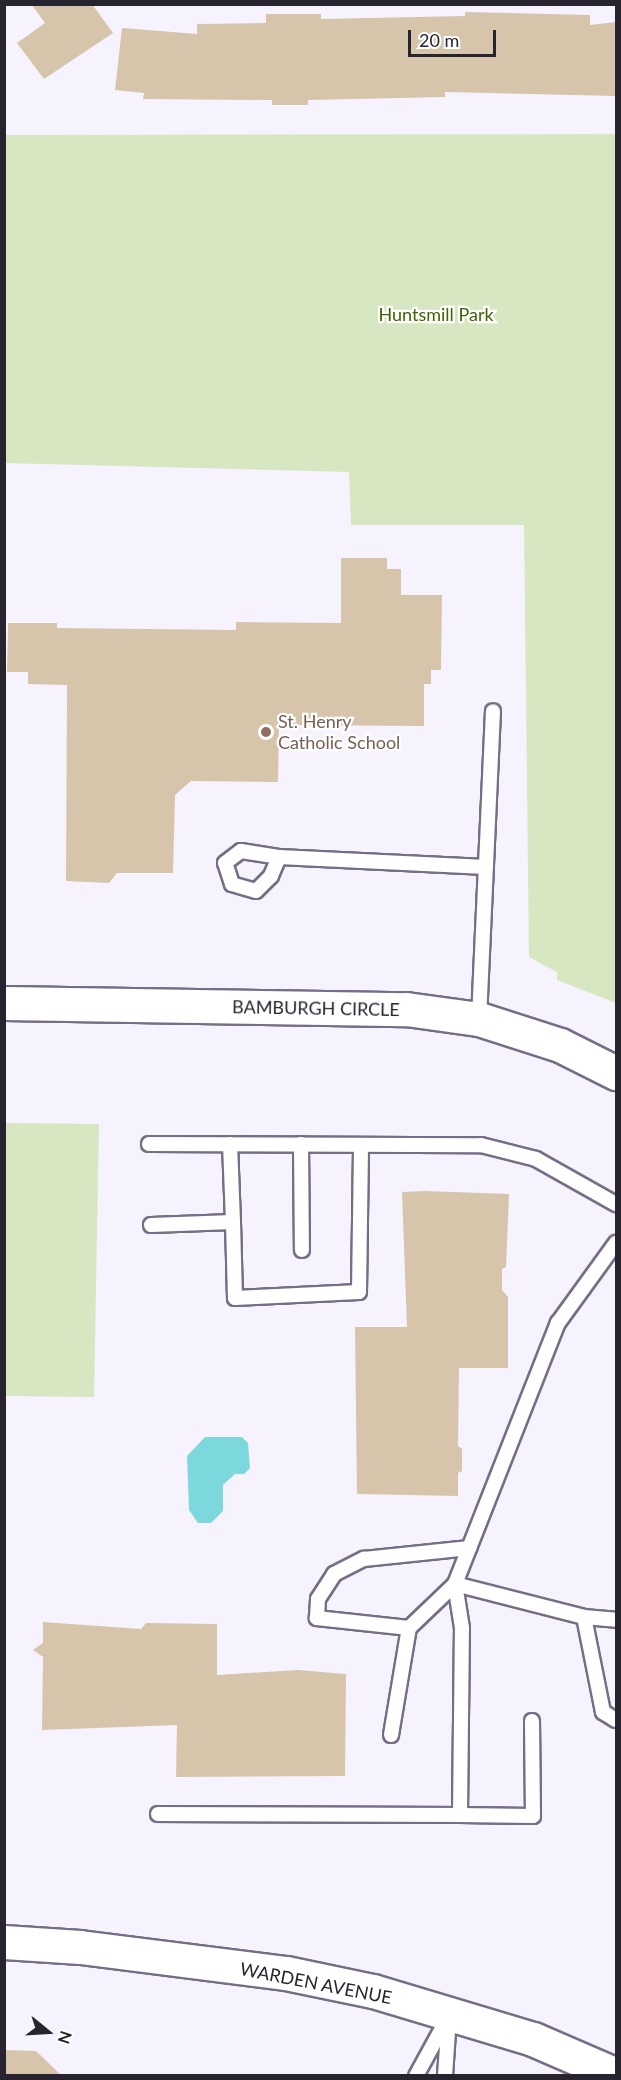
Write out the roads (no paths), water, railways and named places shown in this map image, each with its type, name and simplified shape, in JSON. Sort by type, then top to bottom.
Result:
[{"type":"street","name":"BAMBURGH CIRCLE","points":[[4,1003],[406,1009],[479,1019],[560,1045],[616,1073]]},
{"type":"street","name":"WARDEN AVENUE","points":[[4,1942],[80,1947],[286,1974],[373,1991],[533,2039],[616,2075]]},
{"type":"lane","points":[[479,1019],[493,711]]},
{"type":"lane","points":[[279,857],[486,867]]},
{"type":"lane","points":[[149,1144],[481,1145],[536,1159],[616,1204]]},
{"type":"lane","points":[[230,1144],[235,1298],[359,1292],[361,1145]]},
{"type":"lane","points":[[301,1144],[302,1250]]},
{"type":"lane","points":[[151,1225],[233,1222]]},
{"type":"lane","points":[[391,1735],[409,1628],[454,1584],[558,1323],[616,1243]]},
{"type":"lane","points":[[409,1628],[317,1618],[318,1599],[334,1574],[364,1559],[469,1548]]},
{"type":"lane","points":[[454,1584],[584,1617],[616,1620]]},
{"type":"lane","points":[[454,1584],[462,1628],[460,1815]]},
{"type":"lane","points":[[584,1617],[603,1712],[616,1720]]},
{"type":"lane","points":[[158,1814],[533,1816],[532,1721]]},
{"type":"lane","points":[[416,2076],[450,2014]]},
{"type":"lane","points":[[445,2076],[450,2014]]},
{"type":"water","points":[[205,1437],[242,1437],[248,1443],[250,1468],[244,1474],[235,1474],[223,1485],[223,1511],[211,1523],[198,1523],[189,1510],[187,1456]]},
{"type":"place","name":"St. Henry Catholic School","points":[[266,732]]},
{"type":"park label","name":"Huntsmill Park","points":[[436,314]]}]
